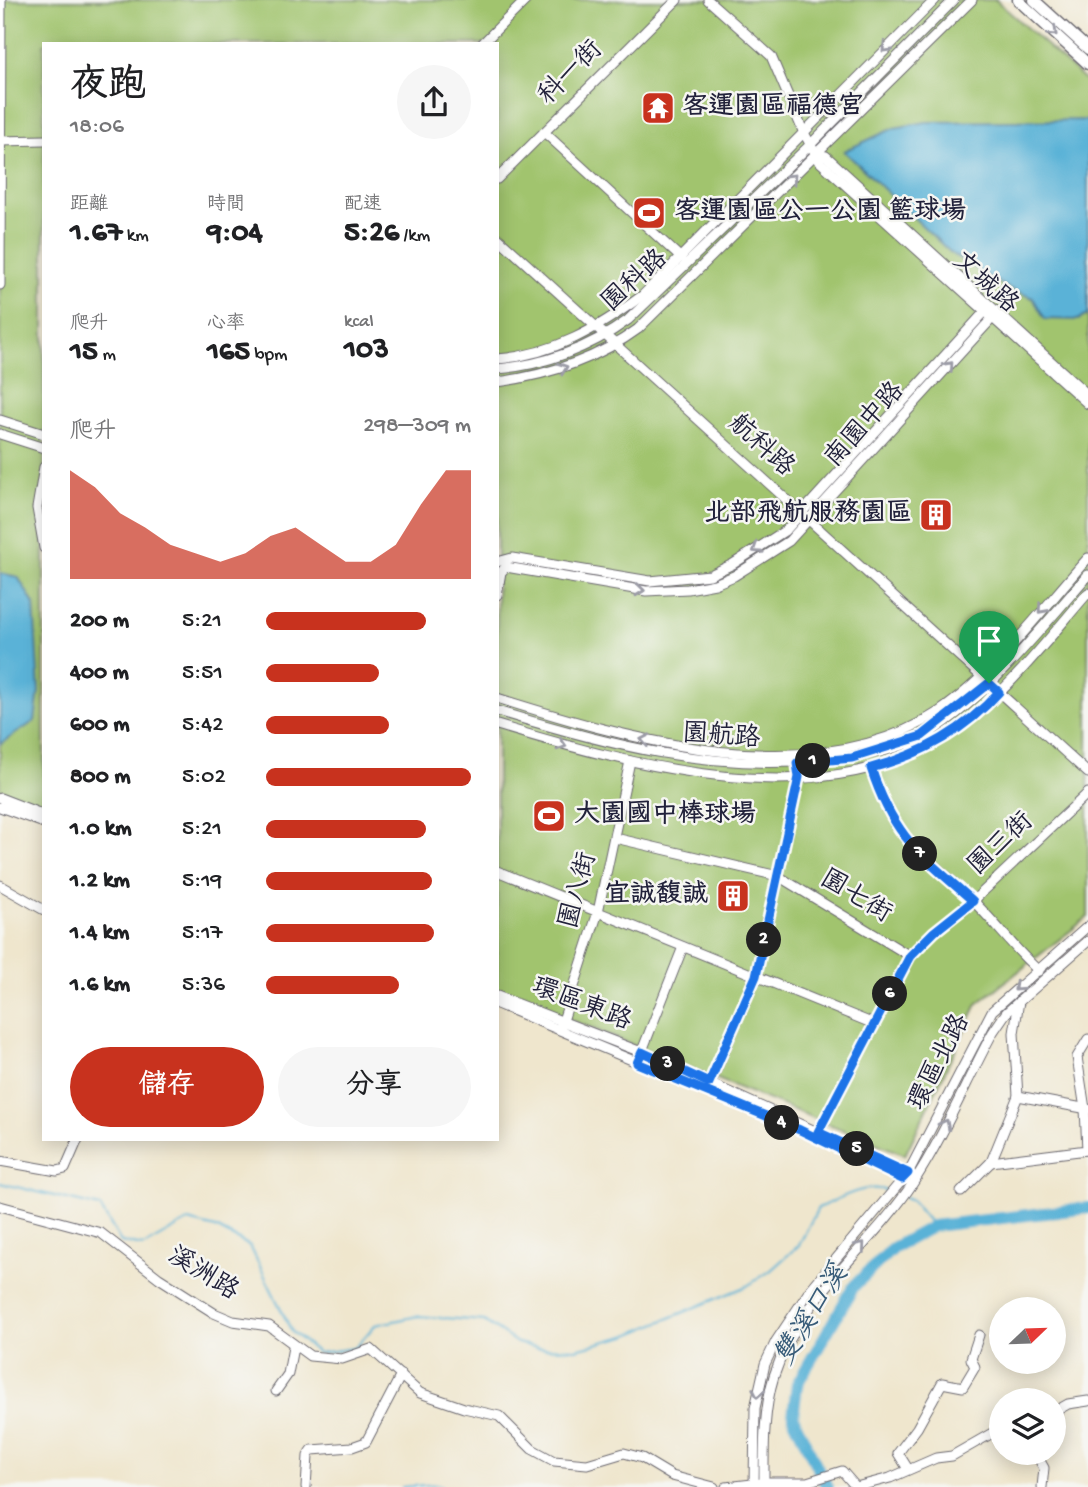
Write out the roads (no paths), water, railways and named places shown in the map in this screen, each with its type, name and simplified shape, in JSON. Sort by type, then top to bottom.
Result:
[{"type":"main road","points":[[1018,0],[1088,64]]},
{"type":"main road","points":[[1034,0],[1088,49]]},
{"type":"street","points":[[0,284],[1,0]]},
{"type":"street","points":[[484,42],[526,0]]},
{"type":"street","name":"科一街","points":[[499,177],[677,0]]},
{"type":"street","points":[[708,0],[771,57],[813,149]]},
{"type":"street","points":[[499,359],[552,348],[597,328],[643,295],[935,0]]},
{"type":"street","name":"園科路","points":[[499,369],[536,363],[606,336],[645,306],[813,149],[954,0]]},
{"type":"street","points":[[499,382],[561,369],[616,345],[668,303],[813,149],[972,0]]},
{"type":"street","points":[[544,131],[681,258]]},
{"type":"street","points":[[1,140],[42,140]]},
{"type":"street","name":"文城路","points":[[813,149],[826,156],[1088,404]]},
{"type":"street","name":"航科路","points":[[499,239],[1088,773]]},
{"type":"street","name":"文城路","points":[[991,313],[1088,395]]},
{"type":"street","name":"南園中路","points":[[499,584],[501,572],[512,567],[646,591],[688,589],[715,584],[751,566],[789,541],[805,516],[991,313]]},
{"type":"street","points":[[0,420],[42,433]]},
{"type":"street","points":[[0,434],[42,447]]},
{"type":"street","points":[[42,479],[37,508],[42,537]]},
{"type":"street","name":"南園中路","points":[[499,561],[512,558],[621,578],[683,580],[710,575],[733,564],[805,516]]},
{"type":"street","points":[[499,699],[597,729],[655,742],[739,752],[835,749],[893,735],[940,711],[981,676],[1088,558]]},
{"type":"street","name":"園航路","points":[[499,712],[599,742],[711,762],[797,763],[852,758],[922,736],[989,683],[1088,575]]},
{"type":"street","points":[[499,726],[586,752],[695,773],[799,777],[871,768],[911,755],[953,732],[999,692],[1086,599],[1065,584]]},
{"type":"street","name":"園八街","points":[[562,1026],[598,912],[630,761]]},
{"type":"street","points":[[708,1088],[756,976],[799,777],[797,763]]},
{"type":"street","points":[[871,768],[886,811],[911,846],[973,901],[1045,976]]},
{"type":"street","name":"園三街","points":[[817,1135],[910,956],[1088,793]]},
{"type":"street","points":[[0,798],[42,814]]},
{"type":"street","points":[[0,807],[42,822]]},
{"type":"street","name":"園七街","points":[[615,838],[778,876],[910,956]]},
{"type":"street","points":[[499,872],[874,1024]]},
{"type":"street","points":[[0,886],[42,909]]},
{"type":"street","name":"環區北路","points":[[910,1178],[986,1020],[1037,969],[1088,926]]},
{"type":"street","name":"環區北路","points":[[910,1178],[993,1032],[1045,976],[1088,942]]},
{"type":"street","points":[[637,1063],[683,947]]},
{"type":"street","name":"環區東路","points":[[499,997],[637,1063],[708,1088],[910,1178]]},
{"type":"street","points":[[961,1192],[991,1162],[1018,1096],[1014,1033],[1019,1001]]},
{"type":"street","name":"環區東路","points":[[499,1005],[642,1052],[708,1088]]},
{"type":"street","points":[[991,1162],[1087,1150],[1087,1109],[1077,1057],[1088,1039]]},
{"type":"street","points":[[1018,1096],[1087,1109]]},
{"type":"street","points":[[0,1161],[57,1171],[65,1169],[77,1141]]},
{"type":"street","points":[[764,1485],[766,1419],[773,1378],[780,1359],[832,1279],[910,1178]]},
{"type":"street","points":[[754,1485],[755,1408],[765,1364],[810,1290],[897,1195]]},
{"type":"street","name":"溪洲路","points":[[0,1206],[101,1233],[159,1278],[214,1313],[233,1321],[269,1326],[310,1356],[333,1360],[371,1349],[428,1397],[499,1416],[532,1448],[554,1461],[587,1464],[625,1453],[642,1458],[672,1476],[714,1487]]},
{"type":"street","points":[[908,1469],[898,1453],[917,1429],[942,1383],[963,1387],[967,1384],[975,1367],[971,1359],[979,1335]]},
{"type":"street","points":[[276,1391],[288,1374],[293,1346]]},
{"type":"street","points":[[306,1487],[308,1456],[312,1450],[352,1447],[366,1442],[401,1375]]},
{"type":"street","points":[[1066,1405],[1088,1401]]},
{"type":"street","points":[[726,1487],[807,1482],[842,1471],[856,1487],[890,1478],[908,1469],[958,1453],[989,1434]]},
{"type":"street","points":[[1042,1465],[1042,1487]]},
{"type":"water","points":[[1088,120],[1088,315],[1078,320],[1045,319],[1033,298],[1008,288],[952,254],[844,151],[894,128],[926,122]]},
{"type":"water","points":[[0,573],[18,577],[34,604],[39,691],[35,721],[0,744]]},
{"type":"waterway","points":[[0,1183],[100,1207],[121,1242],[144,1246],[188,1221],[216,1228],[250,1246],[292,1332],[318,1353],[355,1348],[375,1325],[418,1316],[484,1321],[517,1343],[539,1348],[576,1349],[626,1336],[747,1286],[770,1271],[799,1245],[818,1208],[861,1190],[887,1191]]},
{"type":"waterway","points":[[905,1198],[912,1201],[933,1226]]},
{"type":"waterway","name":"雙溪口溪","points":[[827,1487],[793,1417],[797,1384],[854,1286],[893,1248],[933,1226],[1088,1208]]},
{"type":"waterway","points":[[402,1487],[438,1484],[443,1487]]},
{"type":"place","name":"客運園區福德宮","points":[[658,108]]},
{"type":"place","name":"客運園區公一公園 籃球場","points":[[649,213]]},
{"type":"place","name":"北部飛航服務園區","points":[[936,515]]},
{"type":"place","name":"大園國中棒球場","points":[[549,816]]},
{"type":"place","name":"宜誠馥誠","points":[[733,896]]}]
